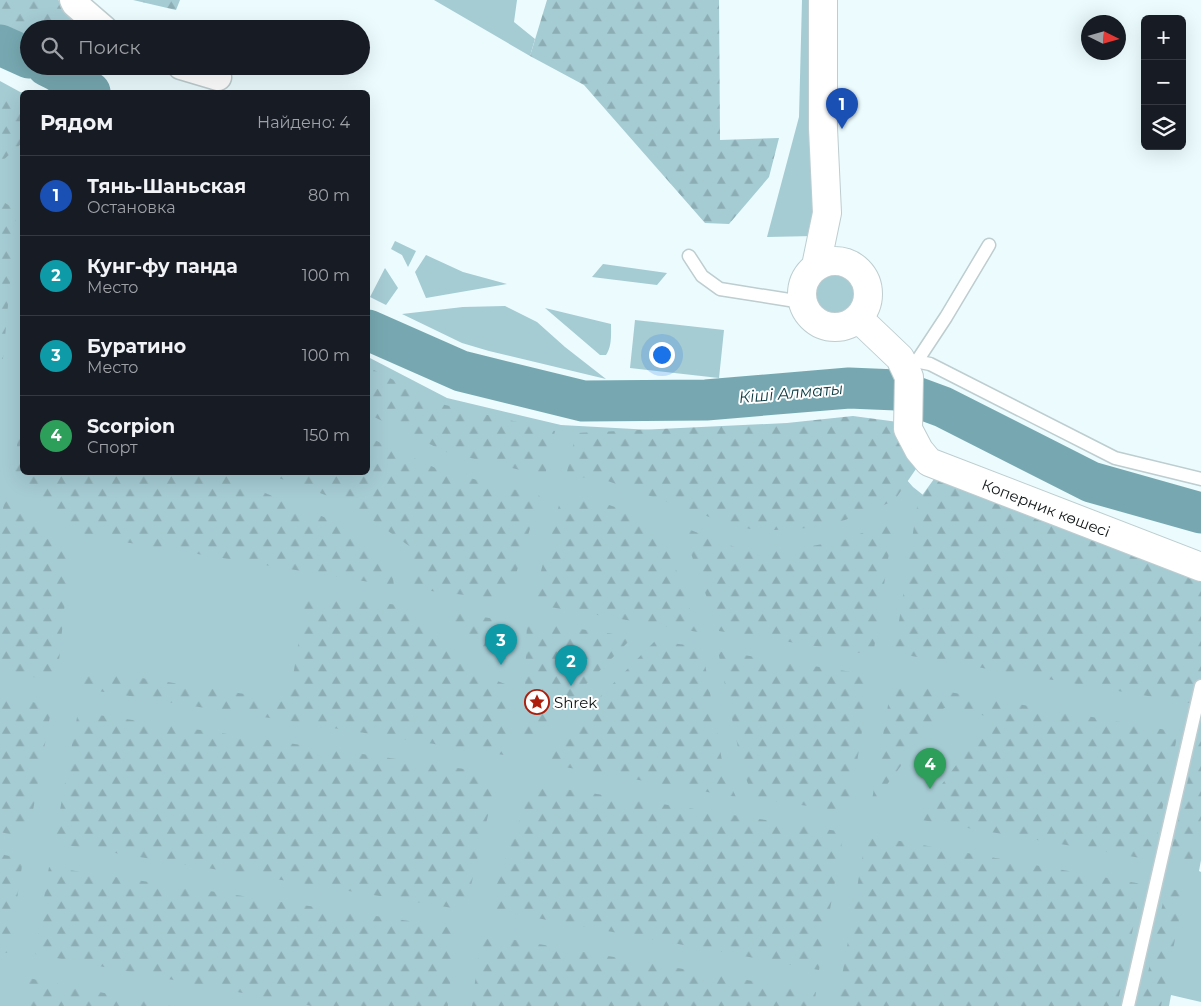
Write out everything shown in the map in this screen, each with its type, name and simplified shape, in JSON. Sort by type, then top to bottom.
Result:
[{"type":"street","points":[[73,0],[94,20]]},
{"type":"street","points":[[816,266],[827,213],[823,128],[823,0]]},
{"type":"street","points":[[827,213],[847,262]]},
{"type":"street","points":[[831,260],[847,262],[858,270],[866,280],[868,294],[866,306],[858,318],[846,326],[832,328],[818,323],[808,314],[802,302],[802,288],[807,276],[816,266],[831,260]]},
{"type":"street","points":[[858,318],[909,366]]},
{"type":"street","name":"Коперник көшесі","points":[[909,366],[908,419],[919,450],[929,462],[1201,566]]},
{"type":"lane","points":[[909,366],[946,318],[989,245]]},
{"type":"lane","points":[[689,256],[702,276],[720,289],[802,302]]},
{"type":"lane","points":[[909,366],[930,364],[1115,458],[1201,479]]},
{"type":"lane","points":[[1128,1006],[1201,686]]},
{"type":"green space","points":[[0,0],[58,0],[83,20],[20,20],[20,35],[0,27]]},
{"type":"green space","points":[[133,0],[180,0],[176,10]]},
{"type":"green space","points":[[434,0],[517,0],[514,22],[535,39],[530,56]]},
{"type":"green space","points":[[547,0],[719,0],[720,140],[779,138],[769,177],[729,224],[705,223],[584,85],[530,56]]},
{"type":"green space","points":[[802,0],[815,0],[813,236],[767,237],[799,117]]},
{"type":"green space","points":[[0,81],[20,92],[20,475],[370,475],[370,358],[447,398],[561,425],[706,433],[898,470],[913,487],[932,502],[1201,607],[1201,860],[1199,871],[1201,872],[1201,1002],[1171,995],[1169,1006],[0,1006]]},
{"type":"green space","points":[[0,90],[20,100],[20,145],[0,163]]},
{"type":"green space","points":[[0,200],[17,210],[0,390]]},
{"type":"green space","points":[[395,241],[416,251],[408,267],[402,255],[391,249]]},
{"type":"green space","points":[[426,255],[463,272],[507,284],[426,298],[415,272]]},
{"type":"green space","points":[[603,264],[667,273],[657,285],[592,277]]},
{"type":"green space","points":[[385,268],[398,288],[386,305],[370,297]]},
{"type":"green space","points":[[831,271],[841,271],[854,278],[861,291],[861,301],[854,314],[841,321],[831,321],[822,317],[815,310],[811,301],[811,291],[815,282],[822,275]]},
{"type":"green space","points":[[505,306],[537,322],[606,379],[462,343],[402,314],[463,307]]},
{"type":"green space","points":[[545,308],[611,324],[610,344],[606,355],[600,355]]},
{"type":"green space","points":[[635,320],[724,330],[719,378],[630,368]]},
{"type":"green space","points":[[370,368],[441,404],[555,431],[545,476],[446,452],[370,415]]},
{"type":"green space","points":[[853,416],[898,422],[902,447],[918,466],[894,501],[845,520],[807,528],[760,531],[732,525],[602,479],[566,476],[576,433],[787,423]]},
{"type":"green space","points":[[19,426],[20,475],[232,475],[243,484],[336,522],[391,562],[394,586],[87,536],[14,474]]},
{"type":"green space","points":[[370,438],[442,471],[540,496],[508,600],[414,589],[412,548],[350,504],[270,475],[370,475]]},
{"type":"green space","points":[[934,479],[1201,581],[1201,705],[894,653],[918,501]]},
{"type":"green space","points":[[561,498],[600,502],[639,515],[668,547],[698,632],[532,604]]},
{"type":"green space","points":[[5,500],[70,552],[57,680],[0,673],[0,521]]},
{"type":"green space","points":[[667,521],[740,549],[782,551],[841,541],[894,521],[873,655],[719,631],[689,548]]},
{"type":"green space","points":[[306,596],[400,605],[475,672],[510,686],[504,755],[79,688],[80,671],[122,675],[289,701]]},
{"type":"green space","points":[[432,608],[506,621],[509,661],[481,651]]},
{"type":"green space","points":[[527,621],[633,637],[523,748]]},
{"type":"green space","points":[[655,641],[702,647],[724,772],[736,797],[536,762]]},
{"type":"green space","points":[[718,651],[871,675],[849,812],[753,798],[742,767]]},
{"type":"green space","points":[[892,682],[1178,732],[1152,860],[916,819],[992,717],[944,708],[871,806]]},
{"type":"green space","points":[[0,697],[52,705],[28,838],[0,832]]},
{"type":"green space","points":[[78,712],[498,774],[465,910],[54,843]]},
{"type":"green space","points":[[1201,726],[1201,819],[1192,862],[1169,859]]},
{"type":"green space","points":[[532,784],[844,832],[819,970],[488,909]]},
{"type":"green space","points":[[866,835],[1142,884],[1117,1006],[837,1006]]},
{"type":"green space","points":[[0,854],[23,859],[9,953],[0,952]]},
{"type":"green space","points":[[49,867],[456,928],[448,1006],[312,1006],[35,954]]},
{"type":"green space","points":[[1166,888],[1185,892],[1161,1006],[1141,1006]]},
{"type":"green space","points":[[481,934],[816,992],[814,1006],[472,1006]]},
{"type":"green space","points":[[28,978],[170,1006],[23,1006]]},
{"type":"waterway","name":"Кіші Алматы","points":[[0,45],[20,54]]},
{"type":"waterway","name":"Кіші Алматы","points":[[63,75],[87,90]]},
{"type":"waterway","name":"Кіші Алматы","points":[[370,331],[461,371],[583,401],[706,400],[849,388],[897,390],[943,407],[1091,482],[1201,513]]},
{"type":"place","name":"Тянь-Шаньская","points":[[842,129]]},
{"type":"place","name":"Буратино","points":[[501,665]]},
{"type":"place","name":"Кунг-фу панда","points":[[571,686]]},
{"type":"place","name":"Shrek","points":[[537,702]]},
{"type":"place","name":"Scorpion","points":[[930,789]]}]
